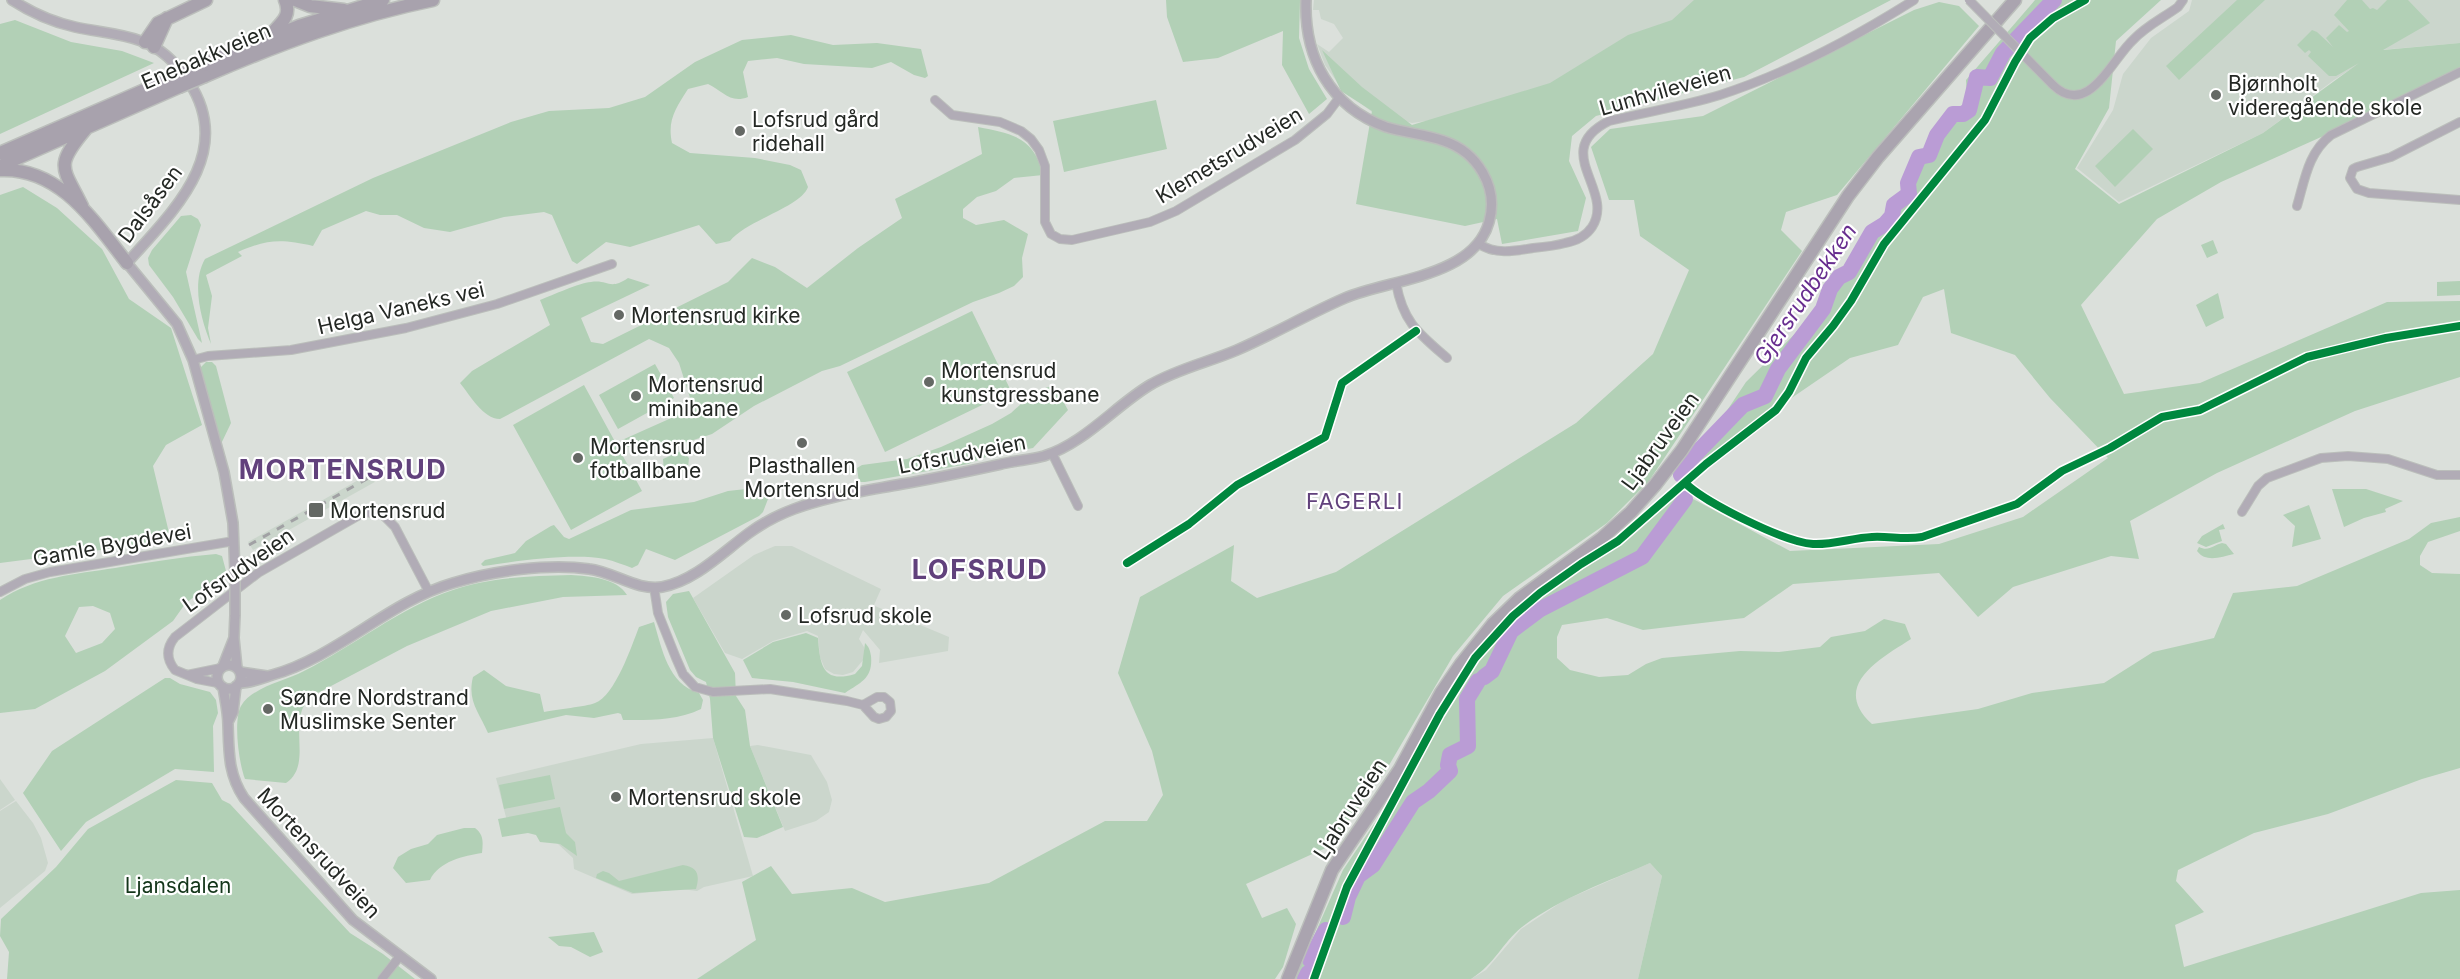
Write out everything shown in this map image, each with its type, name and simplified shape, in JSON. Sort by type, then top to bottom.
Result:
[{"type":"highway","points":[[150,45],[154,26],[206,0]]},
{"type":"highway","points":[[267,38],[285,20],[288,10],[285,0]]},
{"type":"highway","points":[[295,0],[320,7],[347,10]]},
{"type":"highway","name":"Enebakkveien","points":[[0,153],[202,71],[267,38],[383,0]]},
{"type":"highway","name":"Enebakkveien","points":[[202,71],[351,21],[433,0]]},
{"type":"highway","name":"Enebakkveien","points":[[0,168],[176,82]]},
{"type":"highway","points":[[87,127],[70,147],[64,162],[67,179],[84,210],[127,263]]},
{"type":"highway","points":[[0,168],[44,177],[84,210]]},
{"type":"main road","name":"Ljabruveien","points":[[1288,979],[1332,870],[1400,769],[1441,693],[1461,663],[1507,610],[1534,586],[1612,530],[1655,485],[1682,450],[1848,196],[1878,157],[2012,5],[2024,0]]},
{"type":"street","name":"Dalsåsen","points":[[12,0],[27,4],[65,25],[150,45],[173,61],[193,88],[203,119],[205,145],[201,164],[191,185],[127,263]]},
{"type":"street","points":[[1306,0],[1306,32],[1312,54],[1325,80],[1339,98],[1353,110],[1377,123],[1443,140],[1460,149],[1474,161],[1486,179],[1492,199],[1488,225],[1479,244]]},
{"type":"street","name":"Lunhvileveien","points":[[1479,244],[1495,251],[1517,250],[1566,243],[1586,234],[1595,222],[1598,207],[1584,170],[1583,154],[1588,137],[1598,126],[1609,121],[1708,98],[1760,80],[1864,30],[1914,0]]},
{"type":"street","points":[[1969,0],[2053,86],[2072,95],[2091,89],[2101,81],[2132,40],[2178,7],[2183,0]]},
{"type":"street","points":[[2297,206],[2311,160],[2331,135],[2460,72]]},
{"type":"street","name":"Klemetsrudveien","points":[[935,100],[952,115],[1000,122],[1021,131],[1031,139],[1039,150],[1045,165],[1046,226],[1055,236],[1072,240],[1155,220],[1176,211],[1295,140],[1327,114],[1339,98]]},
{"type":"street","points":[[2460,122],[2391,157],[2357,166],[2353,169],[2350,178],[2357,189],[2369,193],[2460,200]]},
{"type":"street","name":"Lofsrudveien","points":[[238,685],[303,664],[429,592],[455,582],[483,576],[563,568],[592,569],[641,587],[676,583],[765,523],[812,503],[850,493],[972,472],[1052,453],[1076,439],[1131,397],[1162,378],[1253,343],[1357,293],[1442,268],[1479,244]]},
{"type":"street","points":[[127,263],[177,324],[193,360],[224,472],[234,541],[234,638],[238,670],[238,685],[228,689],[221,685],[217,673],[222,667],[234,638]]},
{"type":"street","name":"Helga Vaneks vei","points":[[193,360],[208,356],[291,350],[406,328],[477,310],[612,264]]},
{"type":"street","points":[[1396,283],[1400,304],[1410,323],[1424,339],[1448,358]]},
{"type":"street","points":[[1052,453],[1078,506]]},
{"type":"street","points":[[2242,512],[2258,486],[2267,478],[2321,458],[2348,456],[2388,459],[2438,475],[2460,475]]},
{"type":"street","name":"Lofsrudveien","points":[[221,685],[178,672],[172,667],[168,655],[170,643],[175,637],[264,569],[367,511],[380,512],[391,522],[429,592]]},
{"type":"street","name":"Gamle Bygdevei","points":[[0,592],[25,579],[50,572],[234,541]]},
{"type":"street","points":[[654,587],[658,613],[683,674],[695,687],[713,692],[757,689],[783,691],[863,705]]},
{"type":"street","points":[[187,675],[232,665],[238,670]]},
{"type":"street","name":"Lofsrudveien","points":[[238,670],[267,676]]},
{"type":"street","name":"Mortensrudveien","points":[[221,685],[228,722],[230,769],[244,798],[348,915],[368,933],[431,979]]},
{"type":"street","name":"Mortensrudveien","points":[[228,722],[233,712],[238,685]]},
{"type":"street","points":[[382,979],[400,956]]},
{"type":"shaded area","points":[[1314,0],[1718,0],[1557,90],[1455,117],[1412,123],[1372,112],[1342,89],[1325,65],[1317,44],[1329,52],[1343,38],[1334,24],[1321,19],[1319,10],[1313,10]]},
{"type":"shaded area","name":"Bjørnholt videregående skole","points":[[2192,0],[2460,0],[2460,43],[2380,50],[2334,80],[2263,133],[2119,202],[2077,168],[2113,110],[2123,74],[2151,38],[2189,11]]},
{"type":"shaded area","points":[[378,469],[382,478],[253,550],[248,542]]},
{"type":"shaded area","name":"Lofsrud skole","points":[[775,546],[792,546],[881,589],[870,614],[875,606],[949,637],[948,651],[879,663],[880,650],[863,630],[859,639],[864,647],[864,659],[853,672],[843,675],[834,674],[825,669],[820,657],[818,636],[807,631],[773,641],[742,659],[725,653],[693,598],[754,555]]},
{"type":"shaded area","name":"Mortensrud skole","points":[[713,738],[753,876],[704,887],[697,891],[682,889],[632,894],[574,869],[573,858],[543,830],[509,829],[496,778],[641,744]]},
{"type":"shaded area","points":[[758,745],[811,755],[827,782],[832,800],[829,812],[816,821],[785,831],[750,746]]},
{"type":"shaded area","points":[[0,779],[15,800],[0,810]]},
{"type":"shaded area","points":[[16,801],[41,838],[48,863],[45,871],[0,908],[0,811]]},
{"type":"shaded area","points":[[1650,863],[1662,876],[1638,979],[1471,979],[1486,970],[1521,929],[1563,901]]},
{"type":"green space","points":[[1166,0],[1300,0],[1299,38],[1309,69],[1327,99],[1309,114],[1282,65],[1283,31],[1218,58],[1183,62],[1167,17]]},
{"type":"green space","points":[[1694,0],[1891,0],[1744,77],[1596,116],[1572,136],[1569,161],[1586,198],[1578,231],[1502,244],[1497,219],[1465,226],[1356,204],[1372,111],[1341,91],[1322,50],[1362,87],[1412,125],[1550,83],[1628,35],[1672,20]]},
{"type":"green space","points":[[2035,0],[2161,0],[2116,41],[2109,108],[2075,169],[2119,204],[2263,133],[2359,63],[2336,76],[2329,76],[2308,56],[2311,52],[2309,50],[2305,53],[2297,45],[2312,30],[2333,47],[2326,38],[2339,25],[2347,32],[2349,31],[2334,15],[2347,0],[2362,0],[2370,9],[2377,10],[2387,0],[2408,0],[2430,23],[2383,50],[2460,43],[2460,67],[2397,103],[2221,182],[2157,219],[2081,305],[2124,394],[2200,383],[2387,302],[2460,301],[2460,377],[2355,411],[2217,473],[2130,521],[2139,559],[2111,556],[2013,587],[1978,617],[1939,573],[1793,584],[1744,618],[1643,630],[1607,618],[1562,625],[1557,637],[1557,658],[1570,670],[1599,677],[1628,675],[1662,658],[1740,651],[1779,652],[1820,647],[1831,637],[1865,631],[1884,619],[1905,624],[1911,639],[1874,665],[1864,675],[1858,686],[1856,698],[1860,710],[1872,724],[1978,709],[2032,693],[2104,683],[2153,652],[2214,638],[2233,593],[2297,586],[2409,539],[2431,523],[2460,517],[2460,531],[2428,542],[2420,556],[2420,565],[2432,573],[2460,574],[2460,768],[2422,779],[2328,814],[2254,833],[2178,870],[2176,881],[2204,912],[2175,925],[2184,967],[2421,893],[2460,890],[2460,979],[1638,979],[1662,876],[1650,863],[1552,907],[1515,933],[1486,967],[1471,979],[1295,979],[1343,870],[1407,775],[1461,677],[1490,636],[1529,601],[1682,493],[1790,551],[1939,544],[2023,517],[2108,458],[2050,398],[2015,355],[1951,333],[1944,289],[1923,297],[1898,345],[1850,358],[1688,469],[1746,382],[1815,314],[1967,99],[1966,80]]},
{"type":"green space","points":[[2237,0],[2265,0],[2179,80],[2166,66]]},
{"type":"green space","points":[[1939,2],[1959,6],[1979,26],[1837,195],[1786,212],[1781,230],[1802,251],[1649,481],[1607,523],[1503,596],[1453,656],[1385,772],[1330,846],[1246,884],[1262,918],[1287,908],[1296,924],[1283,967],[1275,979],[697,979],[756,940],[742,882],[771,866],[792,894],[852,888],[885,902],[989,883],[1105,821],[1147,821],[1163,795],[1152,751],[1118,673],[1140,597],[1234,545],[1231,581],[1257,598],[1336,572],[1576,423],[1653,354],[1689,270],[1640,236],[1634,200],[1609,200],[1591,147],[1610,129],[1703,116],[1914,10]]},
{"type":"green space","points":[[15,20],[71,42],[122,51],[154,63],[0,134],[0,24]]},
{"type":"green space","points":[[791,35],[833,45],[877,43],[921,49],[928,76],[925,78],[914,75],[891,62],[872,68],[804,64],[777,58],[748,61],[743,72],[748,97],[731,98],[708,84],[688,89],[676,108],[672,121],[672,143],[690,153],[755,158],[790,165],[801,170],[808,187],[795,201],[738,233],[730,241],[716,244],[699,225],[630,247],[606,242],[577,264],[572,261],[552,215],[544,212],[504,217],[450,232],[424,228],[397,215],[380,215],[366,211],[322,230],[313,246],[283,241],[258,245],[238,252],[242,256],[206,275],[212,296],[208,328],[211,344],[201,313],[198,290],[205,259],[373,178],[511,122],[549,111],[609,108],[645,97],[695,62],[742,40]]},
{"type":"green space","points":[[1156,100],[1167,149],[1064,172],[1053,121]]},
{"type":"green space","points":[[978,127],[1020,139],[1034,152],[1043,175],[1014,178],[996,191],[977,197],[963,209],[963,218],[976,225],[1004,220],[1028,234],[1022,258],[1023,277],[1014,286],[973,302],[840,366],[822,371],[754,406],[712,434],[675,446],[627,447],[622,440],[687,411],[692,404],[679,363],[669,348],[649,339],[500,419],[483,411],[460,383],[472,371],[550,325],[540,300],[586,283],[617,284],[628,278],[650,285],[581,318],[591,342],[603,344],[728,282],[752,258],[775,267],[807,288],[858,248],[902,218],[895,199],[982,154]]},
{"type":"green space","points":[[2133,129],[2153,149],[2115,187],[2095,166]]},
{"type":"green space","points":[[23,187],[57,208],[102,249],[129,299],[171,328],[202,425],[166,445],[153,466],[171,541],[0,563],[0,195]]},
{"type":"green space","points":[[191,215],[198,219],[201,225],[186,272],[202,343],[173,297],[149,265],[148,258],[181,216]]},
{"type":"green space","points":[[2213,240],[2218,253],[2207,258],[2201,245]]},
{"type":"green space","points":[[2460,281],[2460,295],[2437,296],[2437,282]]},
{"type":"green space","points":[[2218,293],[2224,318],[2206,327],[2196,305]]},
{"type":"green space","name":"Mortensrud kunstgressbane","points":[[972,311],[1011,391],[885,452],[847,372]]},
{"type":"green space","points":[[206,362],[212,362],[216,366],[231,423],[220,446],[201,374],[201,367]]},
{"type":"green space","name":"Mortensrud minibane","points":[[655,364],[674,398],[618,429],[599,395]]},
{"type":"green space","name":"Mortensrud fotballbane","points":[[584,385],[642,491],[571,530],[513,425]]},
{"type":"green space","points":[[1054,385],[1068,410],[1033,448],[986,457],[968,464],[859,482],[857,468],[862,465],[907,459],[941,447],[992,424],[1011,413],[1034,392]]},
{"type":"green space","points":[[681,451],[689,458],[688,468],[671,476],[664,472],[663,459]]},
{"type":"green space","points":[[2332,489],[2366,489],[2403,501],[2385,509],[2386,512],[2344,527]]},
{"type":"green space","points":[[759,490],[768,499],[759,516],[675,560],[646,549],[638,565],[632,568],[592,557],[544,558],[483,566],[481,564],[485,560],[515,553],[526,541],[554,525],[564,537],[569,539],[631,510],[694,502],[728,491]]},
{"type":"green space","points":[[2309,505],[2321,539],[2292,547],[2295,526],[2283,515]]},
{"type":"green space","points":[[2223,524],[2225,529],[2219,530],[2222,541],[2206,547],[2197,543],[2202,536]]},
{"type":"green space","points":[[2222,543],[2226,544],[2234,554],[2209,558],[2197,551],[2199,547],[2208,548]]},
{"type":"green space","points":[[216,554],[222,556],[226,571],[185,604],[173,621],[105,671],[35,709],[0,713],[0,600],[41,581]],"holes":[[[93,606],[110,613],[115,629],[102,643],[76,653],[65,636],[79,607]]]},
{"type":"green space","points":[[571,575],[610,581],[627,595],[563,597],[491,611],[407,646],[314,695],[307,702],[300,719],[297,768],[286,783],[245,779],[239,753],[237,722],[241,706],[253,694],[304,671],[395,617],[453,590],[496,580]]},
{"type":"green space","points":[[689,591],[735,673],[736,696],[745,710],[750,746],[783,827],[757,838],[744,837],[713,738],[710,699],[706,682],[696,677],[690,670],[668,617],[666,602],[673,594]]},
{"type":"green space","points":[[654,622],[673,674],[688,688],[699,693],[703,700],[701,709],[682,716],[653,720],[623,720],[621,714],[618,713],[594,718],[566,715],[488,733],[473,700],[473,677],[484,670],[506,686],[540,694],[544,712],[595,703],[609,691],[616,681],[639,627]]},
{"type":"green space","points":[[806,633],[818,638],[820,656],[825,670],[836,676],[855,674],[862,666],[865,643],[869,649],[871,663],[865,679],[845,693],[793,682],[752,678],[743,660],[773,642]]},
{"type":"green space","points":[[165,678],[210,692],[216,700],[218,713],[213,726],[214,772],[175,769],[86,822],[61,851],[23,793],[52,751]]},
{"type":"green space","points":[[550,775],[555,799],[504,809],[499,785]]},
{"type":"green space","name":"Ljansdalen","points":[[176,780],[212,783],[222,800],[230,804],[350,933],[383,954],[415,979],[7,979],[9,952],[0,936],[1,919],[56,867],[88,829]]},
{"type":"green space","points":[[560,807],[566,833],[575,842],[577,856],[560,844],[540,842],[536,835],[528,833],[502,837],[498,819]]},
{"type":"green space","points":[[464,828],[475,828],[480,833],[483,842],[482,853],[446,864],[439,868],[430,880],[406,883],[393,868],[398,857],[411,849],[428,844],[437,835]]},
{"type":"green space","points":[[683,865],[697,872],[696,889],[633,893],[596,878],[597,874],[603,871],[619,881]]},
{"type":"green space","points":[[594,932],[603,952],[590,957],[571,947],[559,946],[548,937]]},
{"type":"waterway","name":"Gjersrudbekken","points":[[1681,475],[1688,462],[1743,405],[1765,396],[1778,369],[1823,309],[1830,289],[1839,277],[1849,272],[1872,232],[1885,224],[1892,216],[1894,205],[1909,194],[1908,183],[1919,157],[1929,155],[1937,135],[1953,114],[1963,114],[1969,110],[1977,77],[1990,78],[2003,53],[2054,0]]},
{"type":"waterway","name":"Gjersrudbekken","points":[[1484,677],[1492,671],[1511,631],[1539,610],[1642,557],[1685,499]]},
{"type":"waterway","name":"Gjersrudbekken","points":[[1343,917],[1348,897],[1358,876],[1373,865],[1413,802],[1429,791],[1450,771],[1448,765],[1450,755],[1468,746],[1467,699],[1478,681]]},
{"type":"waterway","name":"Gjersrudbekken","points":[[1310,960],[1326,930]]},
{"type":"waterway","name":"Gjersrudbekken","points":[[1305,979],[1308,973]]},
{"type":"railway","points":[[249,545],[379,472]]},
{"type":"cycle path","points":[[1314,979],[1347,887],[1440,714],[1475,658],[1513,616],[1540,593],[1618,541],[1706,464],[1776,410],[1789,392],[1806,358],[1851,301],[1884,244],[1985,120],[2030,38],[2053,18],[2085,0]]},
{"type":"cycle path","points":[[1685,483],[1727,511],[1800,542],[1820,544],[1872,537],[1922,537],[2017,504],[2062,471],[2110,448],[2162,417],[2200,410],[2307,357],[2386,338],[2460,326]]},
{"type":"cycle path","points":[[1127,563],[1189,524],[1237,485],[1325,437],[1342,383],[1416,331]]},
{"type":"place","name":"Bjørnholt videregående skole","points":[[2216,95]]},
{"type":"place","name":"Lofsrud gård ridehall","points":[[740,131]]},
{"type":"place","name":"Mortensrud kirke","points":[[619,315]]},
{"type":"place","name":"Mortensrud kunstgressbane","points":[[929,382]]},
{"type":"place","name":"Mortensrud minibane","points":[[636,396]]},
{"type":"place","name":"Plasthallen Mortensrud","points":[[802,443]]},
{"type":"place","name":"Mortensrud fotballbane","points":[[578,458]]},
{"type":"place","name":"Mortensrud","points":[[316,510]]},
{"type":"place","name":"Lofsrud skole","points":[[786,615]]},
{"type":"place","name":"Søndre Nordstrand Muslimske Senter","points":[[268,709]]},
{"type":"place","name":"Mortensrud skole","points":[[616,797]]},
{"type":"district","name":"MORTENSRUD","points":[[343,469]]},
{"type":"district","name":"FAGERLI","points":[[1355,501]]},
{"type":"district","name":"LOFSRUD","points":[[980,569]]}]
